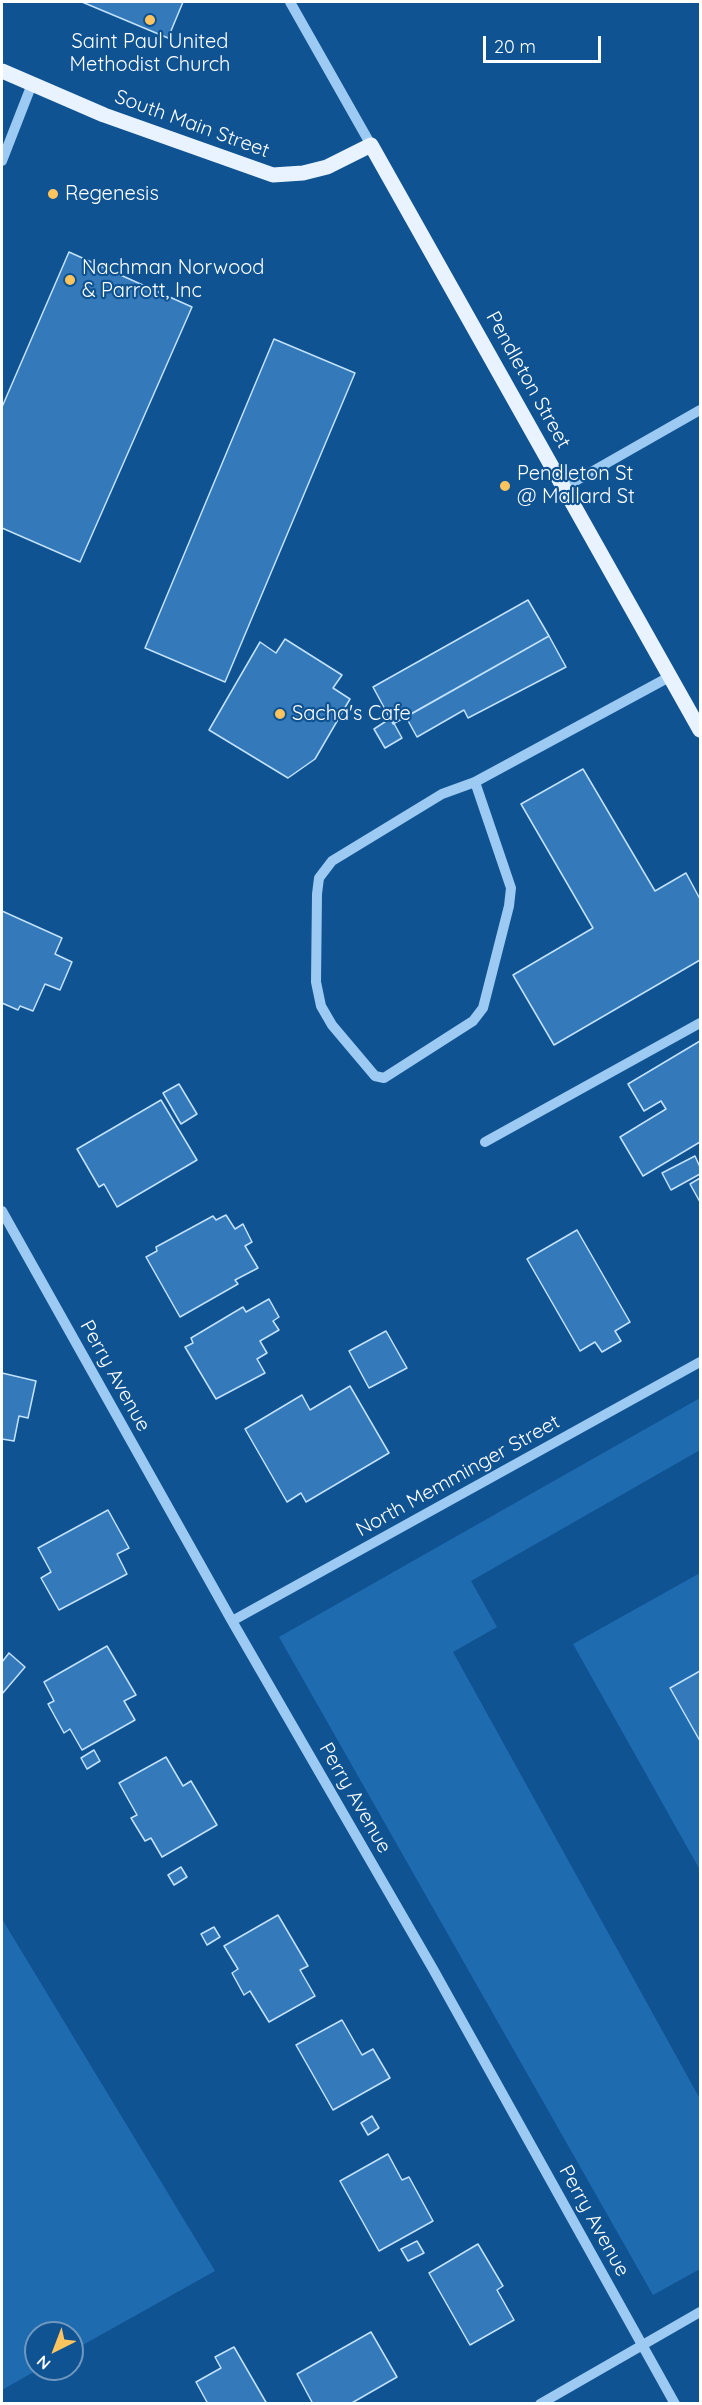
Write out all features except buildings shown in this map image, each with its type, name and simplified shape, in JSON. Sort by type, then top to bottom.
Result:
[{"type":"main road","name":"South Main Street","points":[[2,71],[104,115],[273,175],[303,173],[327,167],[371,145]]},
{"type":"main road","name":"Pendleton Street","points":[[371,145],[700,730]]},
{"type":"street","points":[[290,2],[371,145]]},
{"type":"street","points":[[2,161],[32,84]]},
{"type":"street","points":[[565,487],[700,410]]},
{"type":"street","points":[[475,782],[511,888],[509,906],[483,1008],[473,1021],[384,1078],[375,1076],[332,1025],[321,1006],[316,982],[316,894],[319,878],[332,861],[442,794],[475,782],[670,676]]},
{"type":"street","points":[[485,1142],[700,1023]]},
{"type":"street","name":"Perry Avenue","points":[[2,1211],[232,1622],[433,1969],[675,2403]]},
{"type":"street","name":"North Memminger Street","points":[[232,1622],[700,1362]]},
{"type":"street","points":[[540,2403],[700,2312]]},
{"type":"shaded area","points":[[700,1398],[700,1450],[471,1581],[497,1627],[453,1652],[700,2099],[700,2269],[653,2295],[279,1637]]},
{"type":"shaded area","points":[[700,1573],[700,1671],[670,1688],[700,1741],[700,1870],[573,1644]]},
{"type":"shaded area","points":[[2,1919],[215,2271],[84,2344],[84,2321],[24,2321],[24,2378],[2,2390]]},
{"type":"place","name":"Saint Paul United Methodist Church","points":[[150,20]]},
{"type":"place","name":"Regenesis","points":[[53,194]]},
{"type":"place","name":"Nachman Norwood & Parrott, Inc","points":[[70,280]]},
{"type":"place","name":"Pendleton St @ Mallard St","points":[[505,486]]},
{"type":"place","name":"Sacha's Cafe","points":[[280,714]]}]
